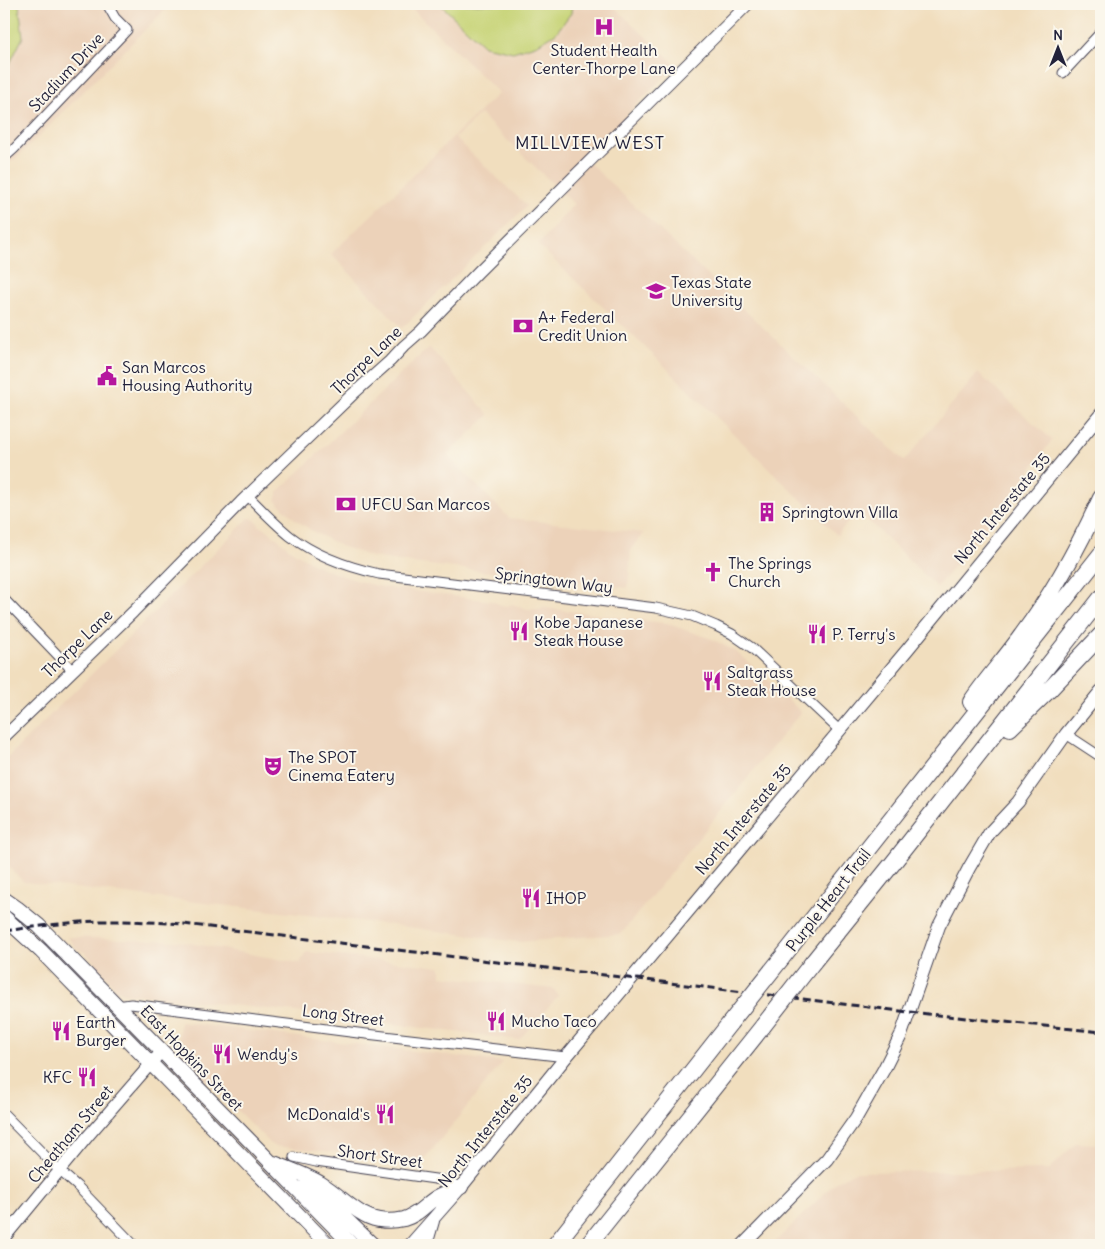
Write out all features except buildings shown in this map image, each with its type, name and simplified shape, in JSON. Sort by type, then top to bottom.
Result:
[{"type":"highway","points":[[899,810],[974,698],[1022,636],[1046,601],[1066,569],[1101,498]]},
{"type":"highway","name":"Purple Heart Trail","points":[[554,1245],[1101,554]]},
{"type":"highway","name":"Purple Heart Trail","points":[[588,1245],[893,863],[1101,598]]},
{"type":"highway","points":[[966,769],[1049,690],[1101,635]]},
{"type":"main road","name":"North Interstate 35","points":[[410,1245],[461,1187],[566,1057],[1101,414]]},
{"type":"main road","points":[[743,1245],[827,1159],[856,1118],[901,1035],[939,926],[969,868],[990,832],[1018,802],[1066,734],[1101,691]]},
{"type":"main road","name":"East Hopkins Street","points":[[4,899],[39,926],[352,1245]]},
{"type":"main road","name":"East Hopkins Street","points":[[4,917],[41,951],[324,1242]]},
{"type":"main road","points":[[189,1103],[214,1117],[260,1164],[293,1186],[323,1199],[373,1245]]},
{"type":"main road","points":[[268,1161],[299,1172],[318,1182],[361,1214],[376,1220],[406,1219],[438,1196],[461,1187]]},
{"type":"main road","points":[[426,1245],[434,1219]]},
{"type":"street","name":"Stadium Drive","points":[[4,158],[127,30],[106,4]]},
{"type":"street","name":"Thorpe Lane","points":[[4,737],[134,612],[248,496],[421,331],[748,4]]},
{"type":"street","points":[[1063,73],[1101,32]]},
{"type":"street","name":"Springtown Way","points":[[248,496],[292,537],[329,558],[379,574],[656,608],[692,616],[732,634],[752,648],[840,730]]},
{"type":"street","points":[[4,599],[72,670]]},
{"type":"street","points":[[1066,734],[1101,756]]},
{"type":"street","name":"Long Street","points":[[117,1006],[131,1004],[566,1057]]},
{"type":"street","name":"Cheatham Street","points":[[4,1238],[161,1052]]},
{"type":"street","points":[[4,1114],[134,1245]]},
{"type":"street","name":"Short Street","points":[[294,1157],[316,1162],[442,1180],[461,1187]]},
{"type":"shaded area","points":[[4,4],[171,4],[18,157],[4,167]]},
{"type":"shaded area","name":"Texas State University","points":[[407,4],[611,4],[676,65],[584,158],[904,461],[978,373],[1052,440],[1010,498],[937,587],[858,511],[837,535],[538,245],[574,204],[480,114],[455,138],[527,206],[402,328],[331,254],[499,93]]},
{"type":"shaded area","points":[[429,347],[489,415],[447,455],[509,518],[644,533],[631,549],[628,588],[372,557],[341,546],[314,532],[296,520],[275,500],[278,492]]},
{"type":"shaded area","points":[[249,518],[255,520],[261,527],[264,527],[291,550],[314,564],[365,583],[382,587],[492,601],[507,606],[512,604],[528,609],[545,608],[664,623],[712,639],[736,652],[760,672],[801,712],[621,934],[518,942],[393,925],[24,882],[4,863],[4,761]]},
{"type":"shaded area","points":[[68,937],[178,941],[300,963],[306,952],[441,967],[441,976],[554,989],[558,996],[519,1040],[123,993],[117,990],[86,953],[77,949]]},
{"type":"shaded area","points":[[180,1022],[503,1062],[419,1166],[341,1153],[273,1146],[178,1052]]},
{"type":"shaded area","points":[[1076,1143],[1101,1144],[1101,1245],[772,1245],[837,1181],[855,1172],[1049,1170]]},
{"type":"green space","points":[[4,4],[19,4],[23,37],[10,63],[4,68]]},
{"type":"green space","points":[[440,4],[572,4],[571,13],[556,33],[538,44],[513,52],[484,46]]},
{"type":"railway","points":[[4,931],[90,921],[184,924],[909,1012],[1101,1032]]},
{"type":"place","name":"Student Health Center-Thorpe Lane","points":[[604,27]]},
{"type":"place","name":"Texas State University","points":[[656,291]]},
{"type":"place","name":"A+ Federal Credit Union","points":[[523,326]]},
{"type":"place","name":"San Marcos Housing Authority","points":[[107,376]]},
{"type":"place","name":"UFCU San Marcos","points":[[346,504]]},
{"type":"place","name":"Springtown Villa","points":[[767,512]]},
{"type":"place","name":"The Springs Church","points":[[713,572]]},
{"type":"place","name":"Kobe Japanese Steak House","points":[[519,631]]},
{"type":"place","name":"P. Terry's","points":[[817,634]]},
{"type":"place","name":"Saltgrass Steak House","points":[[712,681]]},
{"type":"place","name":"The SPOT Cinema Eatery","points":[[273,766]]},
{"type":"place","name":"IHOP","points":[[531,898]]},
{"type":"place","name":"Mucho Taco","points":[[496,1021]]},
{"type":"place","name":"Earth Burger","points":[[61,1031]]},
{"type":"place","name":"Wendy's","points":[[222,1054]]},
{"type":"place","name":"KFC","points":[[87,1077]]},
{"type":"place","name":"McDonald's","points":[[385,1114]]},
{"type":"district","name":"MILLVIEW WEST","points":[[590,143]]}]
